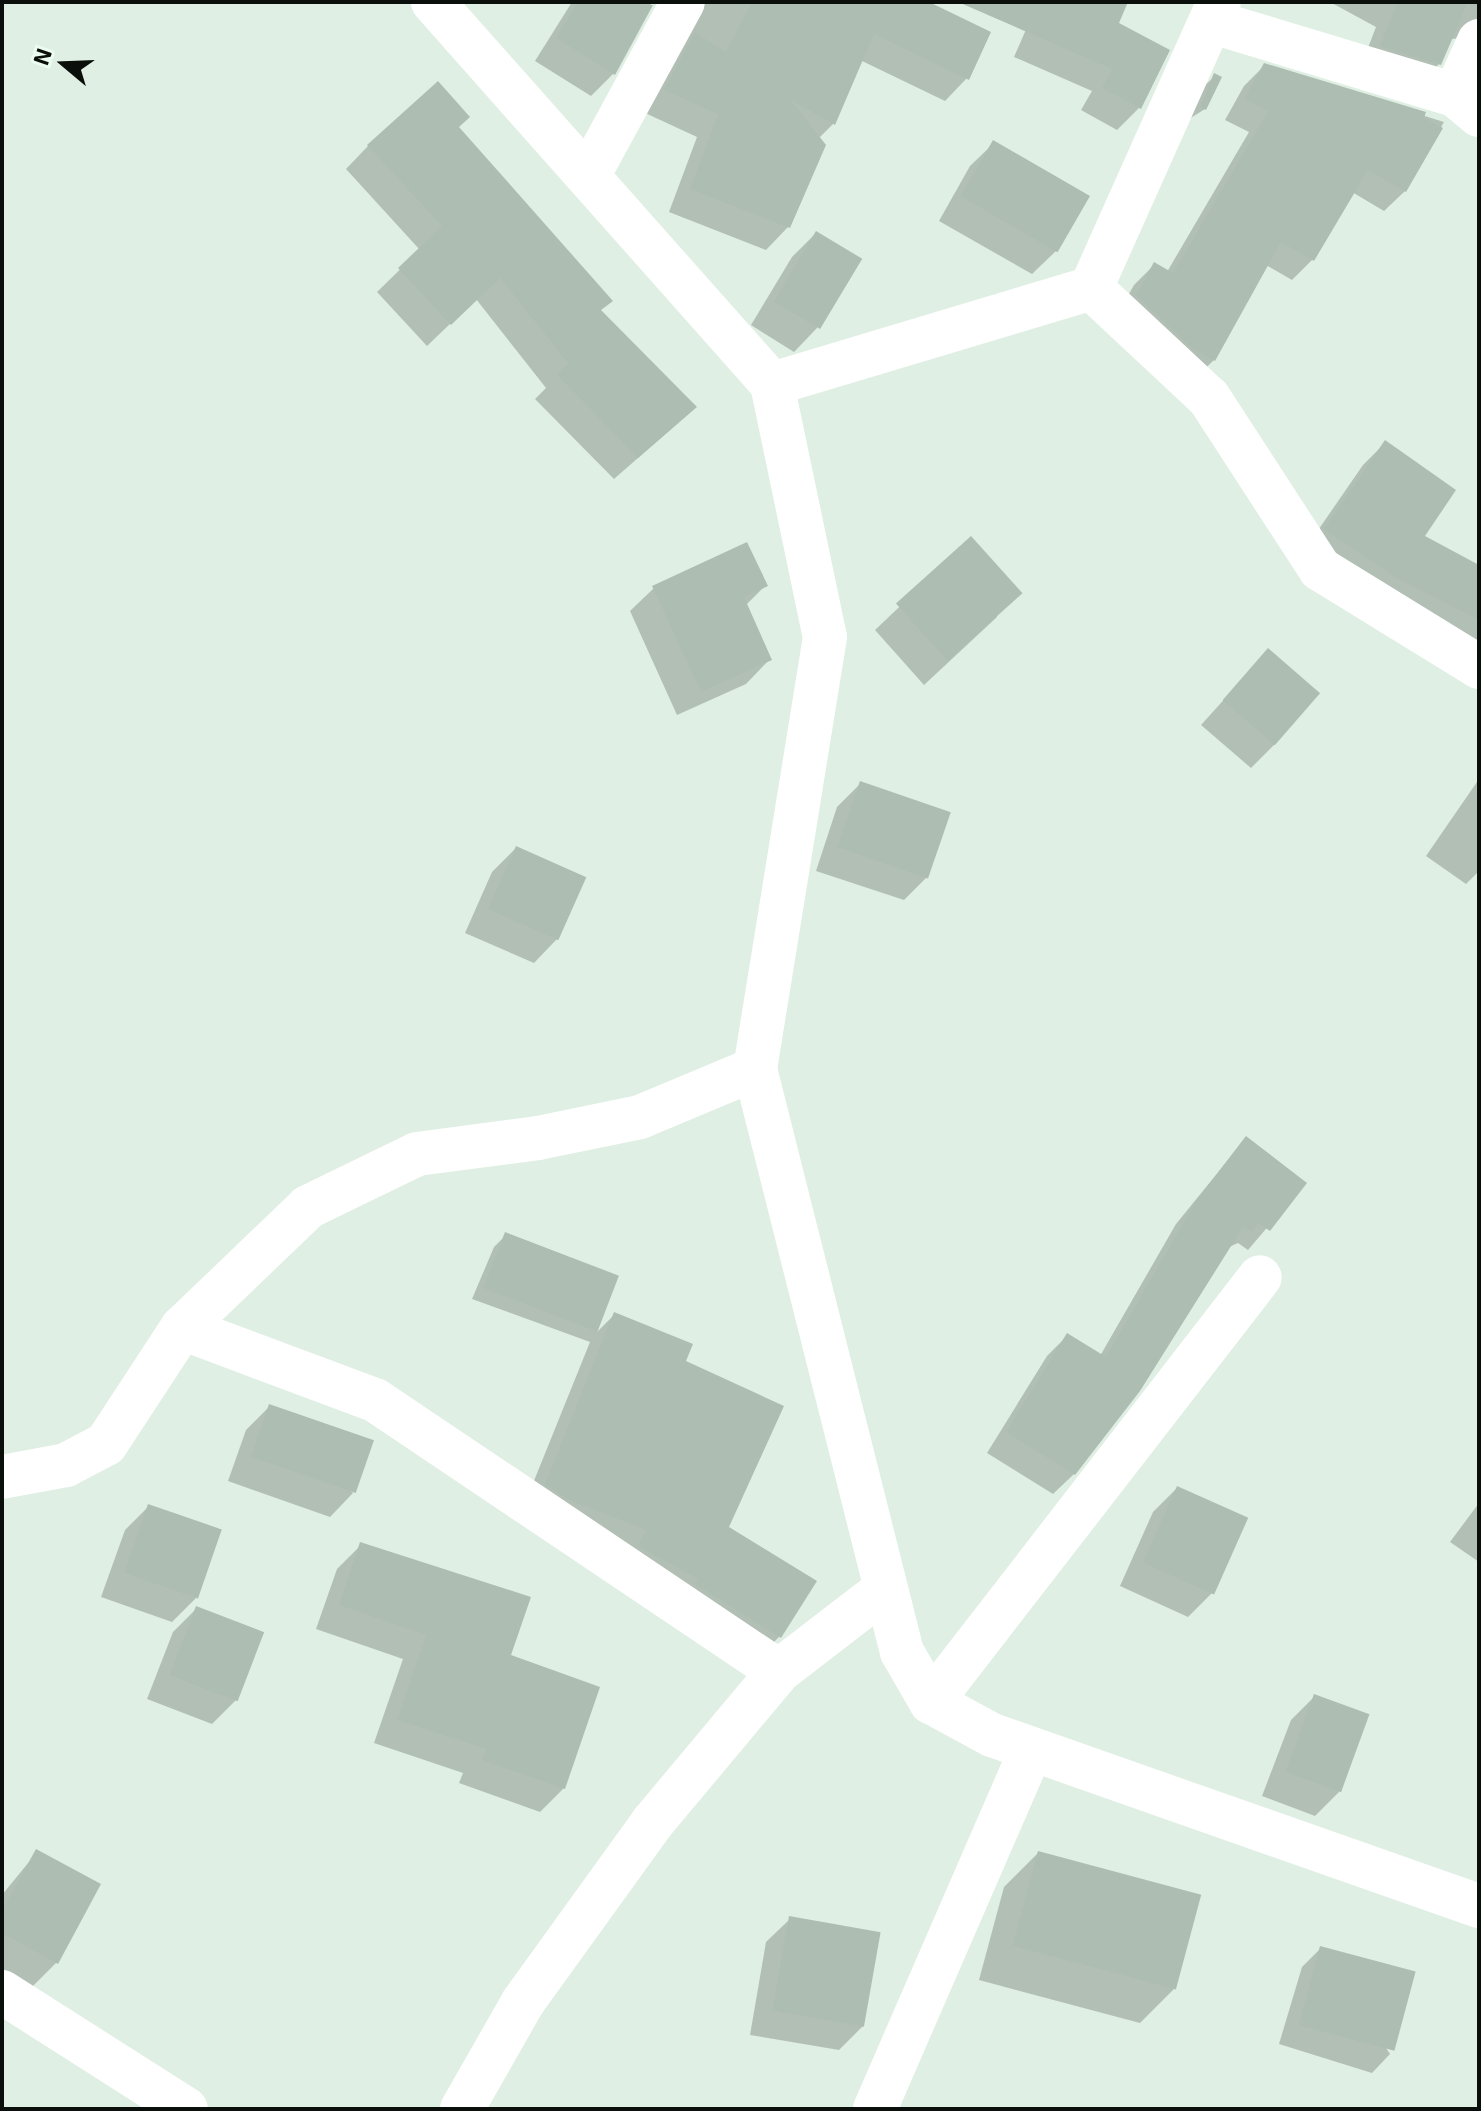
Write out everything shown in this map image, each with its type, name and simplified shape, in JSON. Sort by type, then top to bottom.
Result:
[{"type":"street","points":[[433,2],[772,384],[825,637],[755,1069],[902,1652],[931,1702],[1031,1750],[1479,1906]]},
{"type":"street","points":[[588,176],[683,2]]},
{"type":"street","points":[[772,384],[1091,288],[1216,12],[1467,105],[1479,41]]},
{"type":"street","points":[[1091,288],[1209,398],[1320,569],[1479,667]]},
{"type":"street","points":[[2,1477],[66,1465],[106,1444],[182,1328],[308,1207],[417,1154],[640,1117],[755,1069]]},
{"type":"street","points":[[931,1702],[1260,1277]]},
{"type":"street","points":[[182,1328],[375,1400],[779,1671]]},
{"type":"street","points":[[462,2109],[532,1989],[652,1823],[779,1671],[884,1590]]},
{"type":"street","points":[[875,2109],[1031,1750]]},
{"type":"street","points":[[2,1992],[186,2109]]},
{"type":"building","points":[[578,2],[653,5],[615,75],[556,38]]},
{"type":"building","points":[[752,2],[929,2],[991,32],[969,80],[874,34],[835,125],[791,100],[826,145],[790,228],[690,189],[718,114],[664,90],[695,32],[726,52]]},
{"type":"building","points":[[958,2],[1128,2],[1119,23],[1170,50],[1141,109],[1102,88],[1112,69]]},
{"type":"building","points":[[1397,2],[1468,2],[1441,65],[1380,46]]},
{"type":"building","points":[[1264,63],[1426,112],[1424,118],[1443,128],[1406,192],[1368,170],[1314,261],[1281,242],[1215,361],[1193,349],[1136,295],[1154,262],[1173,273],[1268,111],[1244,99]]},
{"type":"building","points":[[1214,73],[1222,77],[1206,110],[1200,107]]},
{"type":"building","points":[[438,81],[470,117],[459,127],[613,301],[601,310],[697,407],[638,458],[557,375],[568,363],[500,278],[451,325],[398,268],[442,226],[367,145]]},
{"type":"building","points":[[993,140],[1090,196],[1057,252],[960,196]]},
{"type":"building","points":[[816,231],[862,259],[820,329],[774,301]]},
{"type":"building","points":[[1385,440],[1456,490],[1425,536],[1479,565],[1479,620],[1396,578],[1324,529]]},
{"type":"building","points":[[971,536],[1023,593],[947,661],[896,604]]},
{"type":"building","points":[[747,542],[768,586],[744,597],[772,660],[701,692],[652,586]]},
{"type":"building","points":[[1268,648],[1320,693],[1275,745],[1223,700]]},
{"type":"building","points":[[860,781],[951,812],[928,878],[837,847]]},
{"type":"building","points":[[516,846],[586,877],[558,940],[488,909]]},
{"type":"building","points":[[1246,1136],[1307,1183],[1270,1231],[1258,1223],[1252,1232],[1243,1227],[1140,1391],[1075,1475],[1006,1432],[1067,1333],[1106,1357],[1196,1201]]},
{"type":"building","points":[[505,1232],[619,1276],[597,1332],[483,1288]]},
{"type":"building","points":[[614,1312],[693,1344],[686,1361],[784,1406],[729,1527],[817,1581],[781,1638],[695,1584],[698,1579],[638,1546],[646,1530],[567,1499],[545,1484]]},
{"type":"building","points":[[269,1404],[374,1440],[356,1493],[251,1457]]},
{"type":"building","points":[[1177,1486],[1248,1518],[1214,1594],[1143,1563]]},
{"type":"building","points":[[148,1504],[222,1529],[198,1598],[124,1573]]},
{"type":"building","points":[[360,1542],[531,1597],[511,1655],[600,1687],[565,1789],[482,1760],[486,1749],[397,1720],[426,1635],[339,1605]]},
{"type":"building","points":[[196,1606],[264,1632],[238,1701],[169,1675]]},
{"type":"building","points":[[1314,1694],[1369,1714],[1341,1792],[1286,1772]]},
{"type":"building","points":[[36,1849],[101,1884],[58,1964],[2,1933],[2,1911]]},
{"type":"building","points":[[1038,1851],[1201,1895],[1176,1989],[1013,1946]]},
{"type":"building","points":[[789,1916],[881,1932],[864,2027],[772,2011]]},
{"type":"building","points":[[1320,1946],[1416,1972],[1394,2051],[1299,2025]]}]
